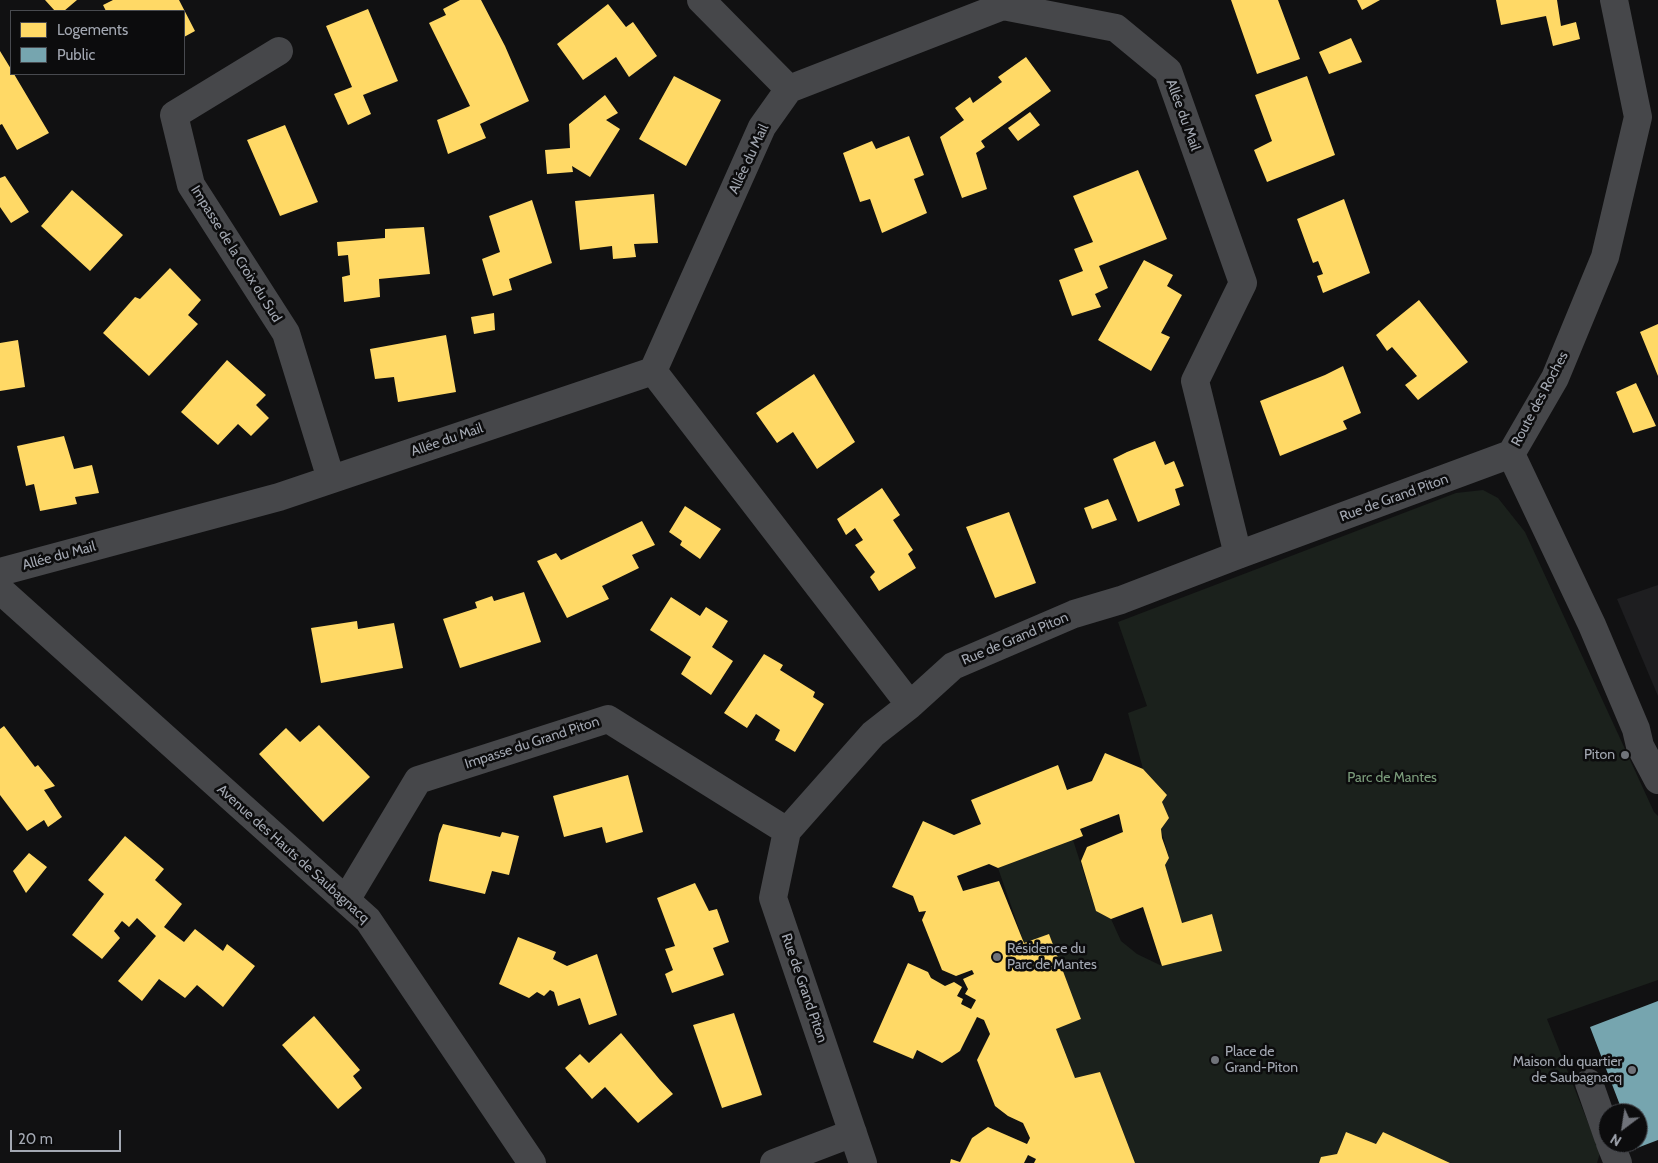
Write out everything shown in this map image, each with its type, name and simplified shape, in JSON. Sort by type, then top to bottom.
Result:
[{"type":"street","points":[[701,0],[789,89]]},
{"type":"street","name":"Route des Roches","points":[[1614,0],[1638,117],[1636,126],[1605,257],[1555,378],[1511,454],[1592,626],[1636,729],[1640,746],[1658,780]]},
{"type":"street","name":"Allée du Mail","points":[[0,572],[279,497],[654,371],[762,127],[789,89],[969,9],[1003,6],[1116,28],[1168,71],[1244,283],[1195,381],[1238,555]]},
{"type":"street","name":"Impasse de la Croix du Sud","points":[[279,51],[174,115],[191,185],[286,333],[331,479]]},
{"type":"street","points":[[654,371],[910,705]]},
{"type":"street","name":"Rue de Grand Piton","points":[[863,1163],[773,898],[787,832],[873,734],[910,705],[952,666],[1074,614],[1122,600],[1511,454]]},
{"type":"street","name":"Avenue des Hauts de Saubagnacq","points":[[0,590],[368,920],[532,1163]]},
{"type":"street","name":"Impasse du Grand Piton","points":[[346,900],[418,780],[608,719],[787,832]]},
{"type":"street","points":[[1588,1083],[1598,1110]]},
{"type":"street","points":[[774,1163],[853,1133]]},
{"type":"shaded area","points":[[1658,585],[1658,696],[1617,599]]},
{"type":"green space","name":"Parc de Mantes","points":[[1483,490],[1498,498],[1525,532],[1654,812],[1658,816],[1658,980],[1547,1019],[1598,1148],[1598,1153],[1600,1153],[1597,1163],[1450,1163],[1383,1132],[1376,1144],[1346,1132],[1337,1154],[1326,1163],[1135,1163],[1100,1072],[1075,1078],[1056,1029],[1081,1019],[1049,935],[1024,943],[998,868],[1073,840],[1096,911],[1111,919],[1121,941],[1137,954],[1162,966],[1222,951],[1212,914],[1182,923],[1165,865],[1169,858],[1161,829],[1169,818],[1162,802],[1167,795],[1143,769],[1128,713],[1147,706],[1118,622],[1456,493]]},
{"type":"building: Logements","points":[[45,0],[77,0],[65,10],[54,10]]},
{"type":"building: Logements","points":[[113,0],[179,0],[184,10],[106,10],[103,5]]},
{"type":"building: Logements","points":[[460,0],[481,0],[505,46],[529,101],[480,124],[486,138],[448,154],[437,120],[470,106],[429,23],[446,15],[443,9]]},
{"type":"building: Logements","points":[[1231,0],[1278,0],[1300,59],[1257,74]]},
{"type":"building: Logements","points":[[1357,0],[1380,0],[1362,10]]},
{"type":"building: Logements","points":[[1496,0],[1557,0],[1561,26],[1576,22],[1580,39],[1553,46],[1546,16],[1501,25]]},
{"type":"building: Logements","points":[[608,4],[626,27],[633,22],[657,56],[629,77],[616,57],[583,80],[557,44]]},
{"type":"building: Logements","points":[[368,9],[398,81],[363,95],[371,114],[348,125],[334,94],[352,87],[326,26]]},
{"type":"building: Logements","points":[[185,12],[195,31],[185,36]]},
{"type":"building: Logements","points":[[1351,38],[1362,62],[1329,74],[1319,52]]},
{"type":"building: Logements","points":[[0,51],[10,67],[10,75],[15,75],[49,133],[17,150],[2,124],[0,125]]},
{"type":"building: Logements","points":[[1026,57],[1051,91],[981,141],[985,147],[976,153],[987,189],[962,198],[940,137],[964,120],[955,108],[970,97],[973,103],[1002,82],[998,77]]},
{"type":"building: Logements","points":[[674,76],[721,100],[686,166],[639,139]]},
{"type":"building: Logements","points":[[1307,76],[1335,155],[1267,182],[1254,150],[1272,141],[1255,95]]},
{"type":"building: Logements","points":[[605,95],[618,113],[606,120],[620,129],[590,177],[572,166],[573,172],[547,174],[545,150],[570,148],[569,124]]},
{"type":"building: Logements","points":[[1030,112],[1040,125],[1018,141],[1008,128]]},
{"type":"building: Logements","points":[[285,125],[318,202],[280,216],[247,140]]},
{"type":"building: Logements","points":[[909,136],[924,175],[914,179],[927,213],[882,233],[870,199],[860,202],[843,153],[872,141],[876,149]]},
{"type":"building: Logements","points":[[1138,170],[1167,239],[1099,266],[1108,288],[1095,294],[1101,307],[1072,316],[1059,280],[1083,271],[1074,249],[1093,242],[1073,196]]},
{"type":"building: Logements","points":[[5,176],[29,212],[11,223],[0,207],[0,178]]},
{"type":"building: Logements","points":[[72,190],[123,235],[90,271],[41,226]]},
{"type":"building: Logements","points":[[654,194],[658,243],[634,244],[636,257],[613,259],[612,246],[580,250],[575,201]]},
{"type":"building: Logements","points":[[1344,199],[1370,273],[1323,293],[1317,276],[1323,274],[1318,261],[1313,263],[1297,219]]},
{"type":"building: Logements","points":[[532,200],[552,263],[509,279],[512,290],[493,296],[482,259],[500,252],[489,216]]},
{"type":"building: Logements","points":[[424,227],[430,274],[379,279],[380,297],[344,302],[342,277],[350,275],[348,255],[338,256],[337,242],[385,238],[385,229]]},
{"type":"building: Logements","points":[[1144,260],[1173,275],[1167,286],[1182,295],[1161,333],[1170,337],[1151,371],[1098,340]]},
{"type":"building: Logements","points":[[170,268],[201,300],[188,315],[198,324],[149,376],[103,333],[135,297],[140,299]]},
{"type":"building: Logements","points":[[1419,300],[1468,362],[1418,400],[1405,385],[1417,376],[1392,347],[1387,351],[1376,335]]},
{"type":"building: Logements","points":[[494,313],[495,330],[474,334],[471,317]]},
{"type":"building: Logements","points":[[1658,324],[1658,376],[1640,332]]},
{"type":"building: Logements","points":[[446,335],[456,392],[398,402],[394,377],[375,379],[370,349]]},
{"type":"building: Logements","points":[[18,340],[25,387],[0,391],[0,343]]},
{"type":"building: Logements","points":[[227,360],[266,395],[256,405],[269,418],[251,436],[238,424],[218,445],[181,412]]},
{"type":"building: Logements","points":[[1343,366],[1361,413],[1343,421],[1347,429],[1280,456],[1260,401]]},
{"type":"building: Logements","points":[[814,374],[855,442],[817,469],[793,432],[777,443],[756,413]]},
{"type":"building: Logements","points":[[1636,383],[1656,426],[1633,433],[1616,392]]},
{"type":"building: Logements","points":[[64,436],[74,469],[92,465],[99,493],[75,497],[77,504],[40,511],[34,484],[26,486],[17,446]]},
{"type":"building: Logements","points":[[1155,441],[1165,465],[1174,461],[1184,486],[1175,489],[1180,505],[1138,522],[1113,459]]},
{"type":"building: Logements","points":[[882,488],[900,515],[893,520],[913,550],[908,554],[916,568],[879,591],[870,577],[875,572],[855,545],[863,540],[855,528],[846,535],[837,519]]},
{"type":"building: Logements","points":[[1108,499],[1117,520],[1092,529],[1084,508]]},
{"type":"building: Logements","points":[[685,506],[721,529],[700,559],[680,545],[682,541],[669,532]]},
{"type":"building: Logements","points":[[1009,512],[1036,583],[995,598],[966,527]]},
{"type":"building: Logements","points":[[642,521],[655,545],[632,555],[639,568],[602,586],[609,599],[567,618],[537,561],[556,553],[561,560]]},
{"type":"building: Logements","points":[[524,592],[541,642],[460,668],[443,619],[477,608],[475,602],[492,596],[494,601]]},
{"type":"building: Logements","points":[[671,597],[700,616],[706,607],[728,621],[712,647],[733,661],[711,695],[681,674],[691,657],[650,630]]},
{"type":"building: Logements","points":[[357,621],[358,629],[394,623],[403,668],[321,683],[311,628]]},
{"type":"building: Logements","points":[[764,654],[783,665],[780,670],[815,692],[813,697],[824,704],[795,752],[775,740],[780,730],[756,714],[747,728],[724,713]]},
{"type":"building: Logements","points":[[319,725],[370,777],[323,822],[259,754],[286,728],[300,742]]},
{"type":"building: Logements","points":[[4,726],[35,767],[38,765],[55,786],[44,790],[62,817],[48,827],[44,820],[27,831],[0,795],[0,729]]},
{"type":"building: Logements","name":"Résidence du Parc de Mantes","points":[[1105,753],[1143,769],[1167,795],[1162,802],[1169,818],[1161,829],[1169,858],[1165,865],[1182,923],[1212,914],[1222,951],[1162,966],[1143,907],[1111,919],[1096,911],[1081,861],[1087,847],[1123,832],[1119,814],[1080,829],[1083,836],[1073,840],[998,868],[989,864],[957,876],[963,891],[999,881],[1024,943],[1049,934],[1081,1019],[1056,1029],[1075,1078],[1100,1072],[1135,1163],[1034,1163],[1036,1159],[1028,1155],[1024,1163],[950,1163],[951,1159],[960,1162],[972,1138],[988,1127],[1027,1144],[1030,1138],[1023,1123],[1008,1116],[995,1106],[977,1060],[990,1034],[984,1020],[977,1017],[960,1051],[942,1063],[917,1050],[913,1059],[873,1042],[908,963],[928,972],[931,978],[945,986],[954,982],[962,987],[957,996],[963,999],[961,1004],[971,1009],[976,1000],[965,994],[968,989],[963,979],[974,974],[972,970],[956,976],[942,970],[922,920],[926,911],[919,912],[913,896],[892,887],[923,821],[954,835],[981,824],[971,800],[1058,765],[1067,790],[1092,781]]},
{"type":"building: Logements","points":[[628,775],[643,832],[606,843],[602,827],[564,837],[553,796]]},
{"type":"building: Logements","points":[[443,824],[500,837],[502,832],[519,836],[509,875],[492,871],[485,894],[429,881]]},
{"type":"building: Logements","points":[[125,836],[164,869],[155,880],[182,904],[164,927],[184,942],[195,929],[223,951],[227,944],[255,966],[223,1007],[197,985],[185,998],[159,979],[142,1001],[118,981],[156,936],[137,918],[129,927],[122,921],[114,931],[120,938],[102,959],[72,935],[104,894],[88,880]]},
{"type":"building: Logements","points":[[29,853],[47,867],[26,893],[13,871]]},
{"type":"building: Logements","points":[[695,883],[709,911],[717,909],[729,942],[713,948],[724,975],[672,993],[665,974],[673,970],[665,949],[675,946],[657,898]]},
{"type":"building: Logements","points":[[518,937],[556,952],[553,959],[567,966],[597,954],[617,1015],[589,1025],[580,998],[558,1006],[554,992],[550,990],[544,996],[537,992],[529,998],[499,984]]},
{"type":"building: Logements","points":[[734,1013],[762,1095],[722,1108],[693,1025]]},
{"type":"building: Logements","points":[[314,1016],[360,1070],[353,1076],[362,1088],[338,1109],[282,1045]]},
{"type":"building: Logements","points":[[621,1033],[673,1094],[638,1123],[605,1087],[592,1099],[565,1068],[580,1054],[589,1063]]},
{"type":"building: Logements","points":[[1346,1132],[1376,1144],[1383,1132],[1450,1163],[1319,1163],[1321,1157],[1337,1154]]},
{"type":"building: Public","name":"Maison du quartier de Saubagnacq","points":[[1658,1001],[1658,1140],[1648,1144],[1648,1103],[1619,1103],[1590,1027]]},
{"type":"place","name":"Piton","points":[[1625,755]]},
{"type":"place","name":"Résidence du Parc de Mantes","points":[[997,957]]},
{"type":"place","name":"Place de Grand-Piton","points":[[1215,1060]]},
{"type":"place","name":"Maison du quartier de Saubagnacq","points":[[1632,1070]]}]
